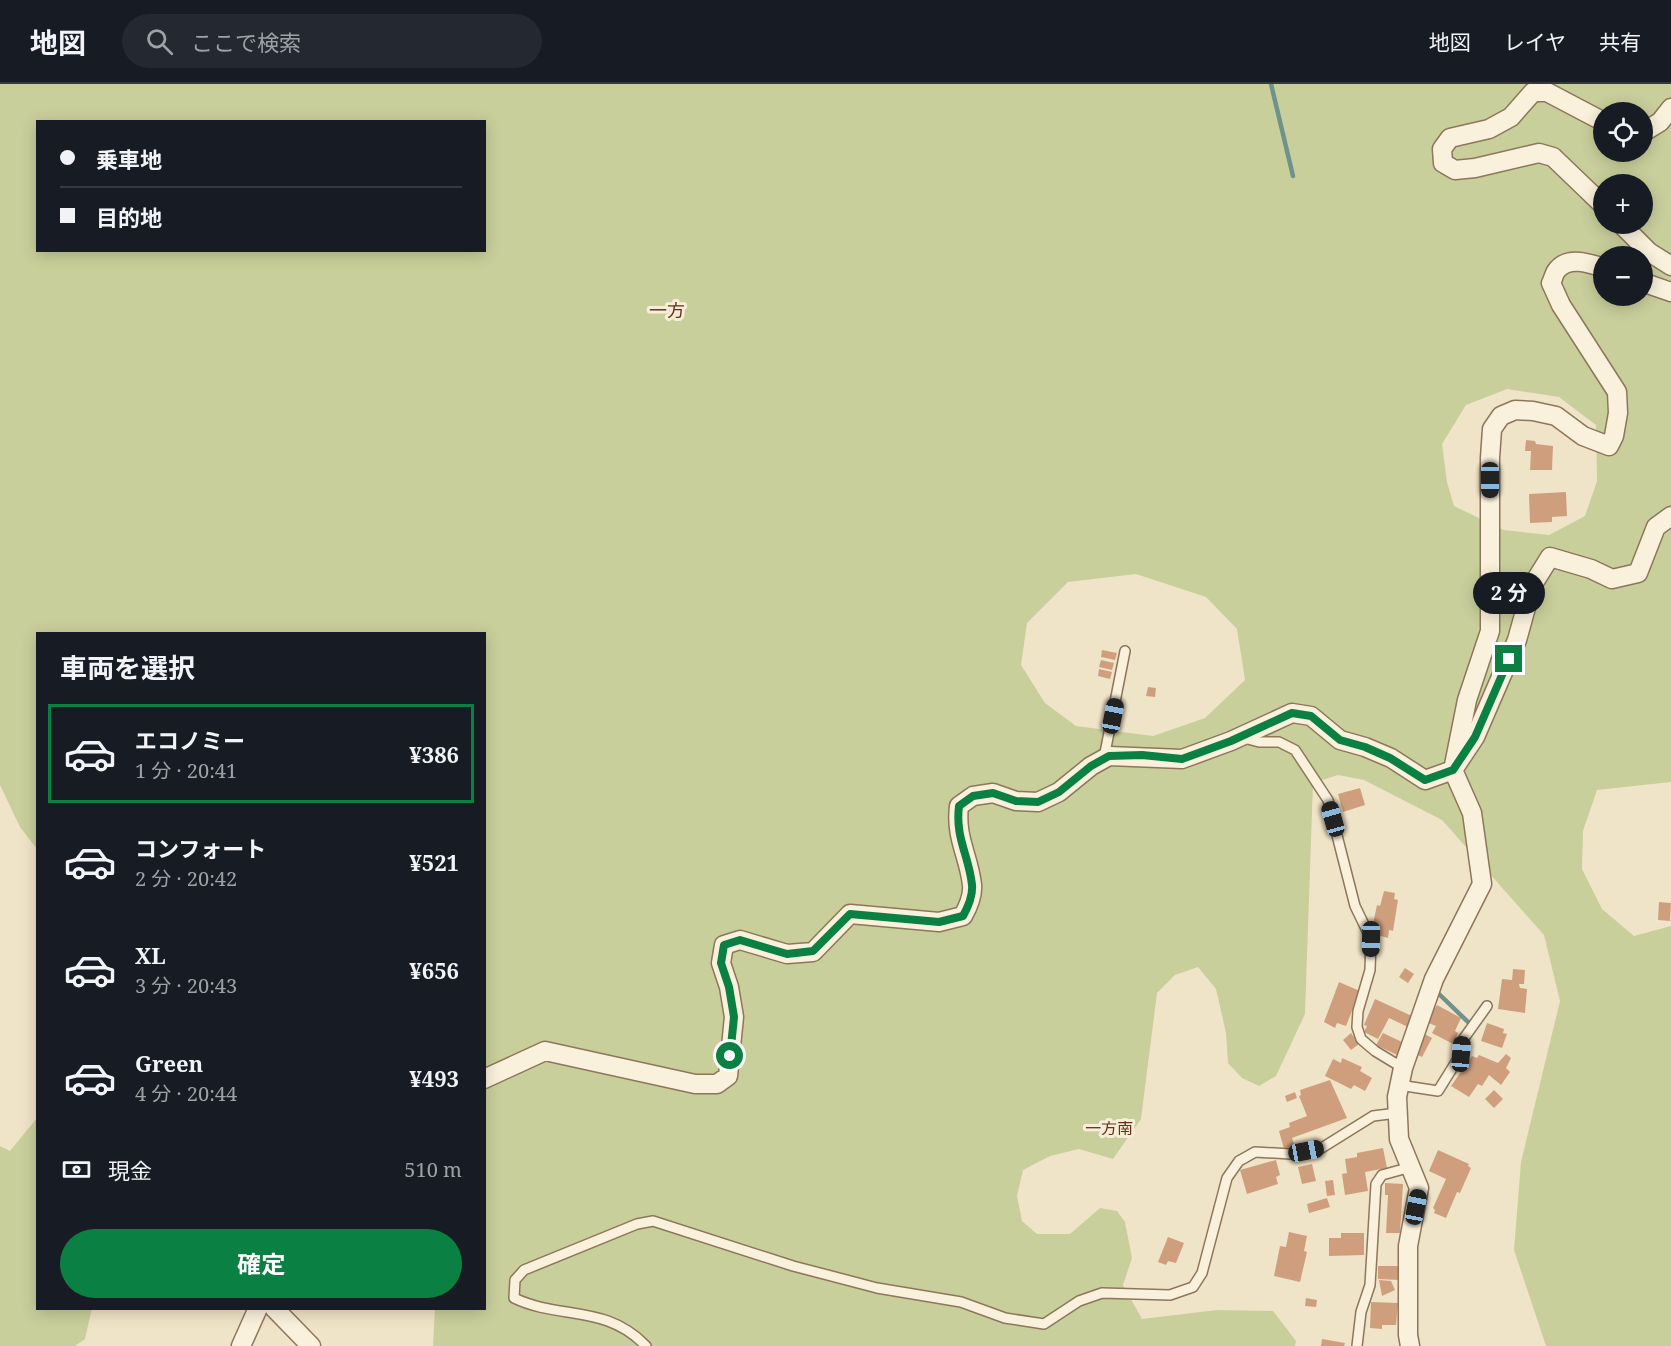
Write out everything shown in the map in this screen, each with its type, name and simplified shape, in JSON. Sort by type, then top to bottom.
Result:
[{"type":"street","points":[[1593,116],[1547,92],[1533,92],[1511,117],[1489,129],[1450,138],[1442,149],[1443,163],[1455,170],[1475,168],[1539,153],[1553,156],[1593,195]]},
{"type":"street","points":[[1653,126],[1660,122],[1671,108]]},
{"type":"street","points":[[1631,234],[1649,252],[1671,266]]},
{"type":"street","points":[[1410,1346],[1408,1246],[1419,1188],[1399,1139],[1397,1113],[1401,1077],[1434,980],[1482,884],[1472,813],[1453,770],[1467,700],[1490,631],[1492,429],[1501,416],[1515,410],[1533,411],[1556,416],[1583,436],[1609,446],[1614,436],[1618,412],[1617,392],[1561,305],[1551,284],[1557,270],[1568,262],[1593,264]]},
{"type":"street","points":[[1653,286],[1671,292]]},
{"type":"street","points":[[486,1078],[545,1051],[695,1084],[717,1084],[728,1076],[734,1017],[729,987],[721,963],[724,945],[740,940],[787,954],[813,951],[850,914],[939,922],[963,916],[969,905],[973,886],[957,823],[959,806],[973,796],[993,793],[1016,801],[1038,802],[1059,792],[1091,766],[1109,756],[1142,755],[1182,759],[1292,713],[1311,716],[1340,740],[1365,747],[1390,758],[1425,780],[1453,770],[1475,737],[1517,640],[1532,586],[1550,557],[1591,569],[1612,579],[1638,573],[1656,527],[1671,516]]},
{"type":"street","points":[[241,1346],[257,1310]]},
{"type":"street","points":[[276,1310],[311,1346]]},
{"type":"lane","points":[[1104,758],[1125,651]]},
{"type":"lane","points":[[1238,737],[1259,742],[1280,742],[1295,750],[1328,800],[1355,906],[1371,939],[1370,970],[1358,1011],[1357,1027],[1361,1039],[1401,1077],[1438,1090],[1461,1054],[1462,1041],[1487,1006]]},
{"type":"lane","points":[[646,1346],[634,1334],[603,1318],[527,1304],[514,1298],[515,1280],[524,1270],[637,1224],[653,1221],[793,1266],[877,1288],[961,1302],[1005,1318],[1044,1324],[1079,1301],[1102,1293],[1170,1295],[1193,1287],[1202,1273],[1227,1178],[1239,1161],[1255,1152],[1291,1154],[1320,1149],[1373,1116],[1397,1113]]},
{"type":"lane","points":[[1357,1346],[1361,1312],[1370,1285],[1376,1184],[1382,1175],[1411,1167]]},
{"type":"green space","points":[[0,84],[1671,84],[1671,782],[1597,790],[1583,831],[1582,869],[1602,909],[1634,936],[1671,926],[1671,1346],[1546,1346],[1514,1250],[1521,1162],[1560,1001],[1544,935],[1442,820],[1364,780],[1338,775],[1313,783],[1305,1014],[1276,1076],[1259,1086],[1242,1078],[1228,1063],[1226,1033],[1216,989],[1198,967],[1175,975],[1157,993],[1141,1119],[1113,1159],[1079,1149],[1050,1156],[1023,1170],[1017,1196],[1022,1221],[1037,1234],[1070,1234],[1100,1208],[1117,1211],[1125,1222],[1132,1258],[1123,1285],[1142,1319],[1217,1310],[1273,1311],[1296,1341],[1295,1346],[433,1346],[435,1310],[486,1310],[486,632],[36,632],[36,848],[20,827],[0,785]],"holes":[[[1507,389],[1559,397],[1596,425],[1597,481],[1585,516],[1549,535],[1504,530],[1454,506],[1447,482],[1442,444],[1466,405]],[[1136,574],[1206,597],[1237,629],[1245,680],[1205,718],[1153,736],[1076,726],[1045,703],[1021,665],[1027,623],[1068,582]]]},
{"type":"green space","points":[[36,1119],[36,1310],[92,1310],[85,1339],[75,1346],[0,1346],[0,1146],[10,1151]]},
{"type":"building","points":[[1526,440],[1553,446],[1552,470],[1530,470],[1531,451],[1525,451]]},
{"type":"building","points":[[1566,492],[1567,516],[1552,517],[1552,522],[1530,523],[1529,494]]},
{"type":"building","points":[[1102,650],[1117,653],[1115,660],[1101,657]]},
{"type":"building","points":[[1101,660],[1114,663],[1112,670],[1099,667]]},
{"type":"building","points":[[1099,669],[1112,672],[1110,679],[1098,676]]},
{"type":"building","points":[[1148,687],[1156,688],[1155,697],[1146,696]]},
{"type":"building","points":[[1360,788],[1365,805],[1343,812],[1338,794]]},
{"type":"building","points":[[1384,891],[1395,893],[1394,899],[1398,900],[1393,931],[1389,930],[1388,938],[1377,935],[1377,931],[1372,929],[1377,905],[1380,906]]},
{"type":"building","points":[[1659,902],[1671,903],[1670,921],[1658,920]]},
{"type":"building","points":[[1405,968],[1414,974],[1408,983],[1399,977]]},
{"type":"building","points":[[1513,969],[1525,970],[1524,984],[1519,984],[1520,988],[1527,989],[1525,1013],[1498,1009],[1502,979],[1512,980]]},
{"type":"building","points":[[1339,982],[1360,991],[1346,1026],[1337,1023],[1335,1028],[1324,1022]]},
{"type":"building","points":[[1375,999],[1412,1016],[1408,1027],[1389,1018],[1378,1039],[1364,1032],[1367,1026],[1364,1025]]},
{"type":"building","points":[[1437,1005],[1461,1018],[1455,1031],[1458,1033],[1453,1044],[1432,1033],[1436,1026],[1426,1022]]},
{"type":"building","points":[[1487,1023],[1504,1029],[1503,1033],[1507,1034],[1502,1048],[1481,1041]]},
{"type":"building","points":[[1421,1032],[1432,1038],[1422,1057],[1413,1053]]},
{"type":"building","points":[[1351,1033],[1359,1044],[1351,1050],[1343,1040]]},
{"type":"building","points":[[1383,1033],[1402,1042],[1397,1055],[1376,1045]]},
{"type":"building","points":[[1506,1054],[1511,1058],[1506,1068],[1510,1072],[1501,1085],[1489,1075],[1482,1086],[1478,1084],[1469,1097],[1451,1086],[1472,1056],[1477,1058],[1479,1055],[1498,1063]]},
{"type":"building","points":[[1342,1058],[1362,1067],[1360,1071],[1372,1078],[1365,1091],[1354,1085],[1351,1089],[1325,1076],[1333,1059],[1341,1063]]},
{"type":"building","points":[[1330,1080],[1347,1118],[1292,1138],[1294,1145],[1284,1149],[1279,1131],[1290,1127],[1289,1123],[1307,1116],[1299,1096],[1301,1095],[1300,1090]]},
{"type":"building","points":[[1494,1090],[1503,1099],[1494,1108],[1485,1099]]},
{"type":"building","points":[[1295,1092],[1297,1098],[1287,1102],[1285,1096]]},
{"type":"building","points":[[1383,1148],[1387,1168],[1365,1172],[1368,1191],[1345,1195],[1342,1174],[1347,1173],[1345,1159],[1357,1157],[1357,1153]]},
{"type":"building","points":[[1438,1150],[1469,1164],[1471,1168],[1446,1218],[1434,1213],[1433,1208],[1446,1179],[1429,1171]]},
{"type":"building","points":[[1276,1160],[1280,1175],[1276,1177],[1278,1184],[1247,1194],[1240,1170]]},
{"type":"building","points":[[1312,1164],[1316,1181],[1302,1184],[1298,1167]]},
{"type":"building","points":[[1333,1180],[1335,1195],[1327,1196],[1325,1181]]},
{"type":"building","points":[[1385,1183],[1403,1184],[1400,1233],[1386,1233],[1388,1195],[1385,1195]]},
{"type":"building","points":[[1327,1198],[1330,1207],[1309,1213],[1307,1204]]},
{"type":"building","points":[[1289,1232],[1307,1236],[1304,1251],[1307,1252],[1300,1282],[1274,1276],[1280,1246],[1286,1247]]},
{"type":"building","points":[[1341,1233],[1364,1233],[1364,1255],[1329,1256],[1329,1238],[1341,1238]]},
{"type":"building","points":[[1168,1237],[1184,1243],[1176,1263],[1168,1261],[1166,1265],[1158,1262]]},
{"type":"building","points":[[1378,1266],[1398,1266],[1399,1280],[1378,1279]]},
{"type":"building","points":[[1379,1280],[1391,1281],[1395,1290],[1382,1296]]},
{"type":"building","points":[[1306,1298],[1317,1300],[1316,1307],[1305,1306]]},
{"type":"building","points":[[1371,1302],[1398,1303],[1396,1325],[1382,1325],[1382,1329],[1370,1328]]},
{"type":"building","points":[[1322,1339],[1345,1343],[1344,1346],[1321,1346]]},
{"type":"waterway","points":[[1271,84],[1293,176]]},
{"type":"waterway","points":[[1438,993],[1469,1023]]},
{"type":"district","name":"一方","points":[[667,311]]},
{"type":"district","name":"一方南","points":[[1109,1128]]},
{"type":"route","points":[[730,1056],[734,1017],[729,987],[721,963],[724,945],[740,940],[787,954],[813,951],[850,914],[939,922],[963,916],[969,905],[973,886],[957,823],[959,806],[973,796],[993,793],[1016,801],[1038,802],[1059,792],[1091,766],[1109,756],[1142,755],[1182,759],[1231,741],[1292,713],[1311,716],[1340,740],[1365,747],[1390,758],[1425,780],[1453,770],[1475,737],[1509,659]]}]
